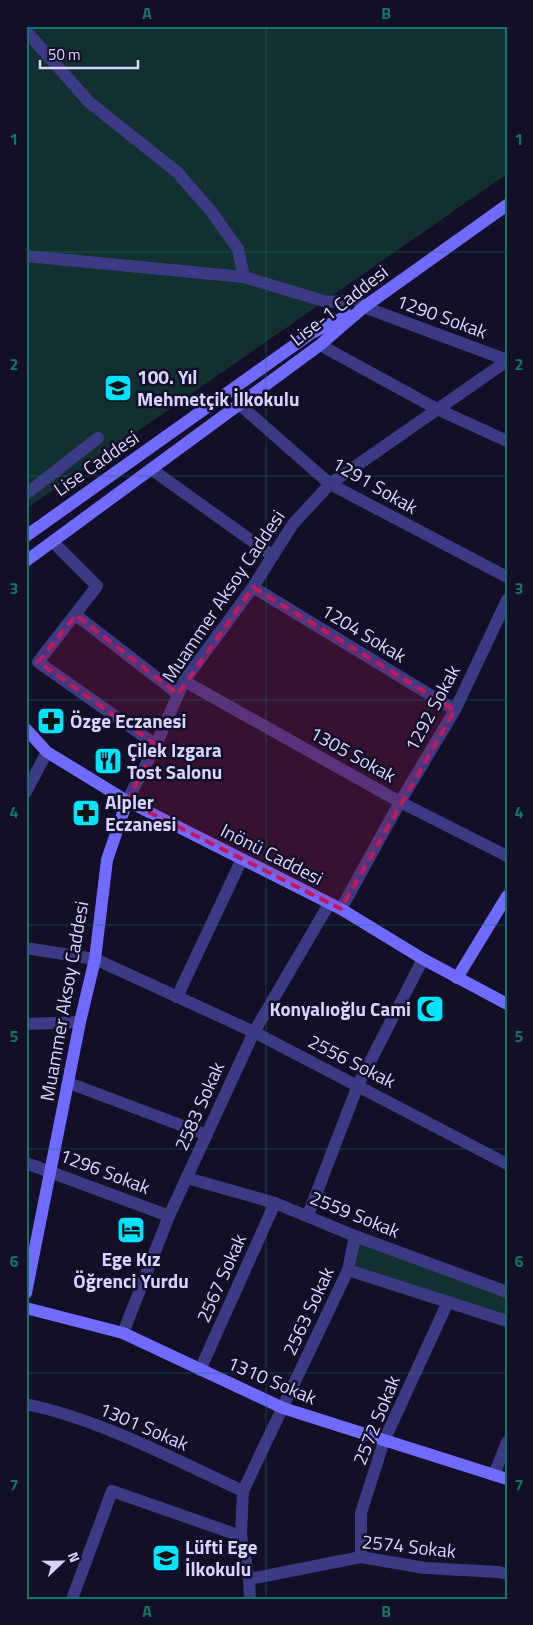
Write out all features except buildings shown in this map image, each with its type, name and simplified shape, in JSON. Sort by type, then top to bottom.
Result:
[{"type":"street","points":[[26,31],[89,102],[177,172],[210,211],[238,249],[244,277]]},
{"type":"street","name":"Lise-1 Caddesi","points":[[26,561],[240,405],[320,344],[364,307],[507,205]]},
{"type":"street","name":"1290 Sokak","points":[[26,256],[244,277],[327,302],[356,300],[364,307],[507,360]]},
{"type":"street","name":"Lise Caddesi","points":[[26,536],[310,334],[364,307]]},
{"type":"street","points":[[320,344],[437,409],[507,441]]},
{"type":"street","name":"Muammer Aksoy Caddesi","points":[[26,1293],[28,1263],[52,1171],[80,1022],[95,959],[107,860],[127,801],[156,745],[184,681],[253,587],[293,524],[330,484],[507,360]]},
{"type":"street","name":"1291 Sokak","points":[[240,405],[330,484],[507,577]]},
{"type":"street","points":[[26,494],[98,438]]},
{"type":"street","points":[[151,469],[273,556]]},
{"type":"street","points":[[53,542],[97,586],[38,662],[156,745]]},
{"type":"street","name":"1204 Sokak","points":[[253,587],[455,710]]},
{"type":"street","name":"1292 Sokak","points":[[341,909],[400,802],[455,710],[507,600]]},
{"type":"street","points":[[76,615],[178,694]]},
{"type":"street","name":"1305 Sokak","points":[[184,681],[400,802],[507,856]]},
{"type":"street","name":"Inönü Caddesi","points":[[26,729],[47,752],[127,801],[241,861],[341,909],[423,959],[507,1004]]},
{"type":"street","points":[[26,792],[47,752]]},
{"type":"street","points":[[177,997],[241,861]]},
{"type":"street","points":[[457,978],[507,896]]},
{"type":"street","name":"2583 Sokak","points":[[124,1333],[169,1216],[254,1032],[329,904]]},
{"type":"street","name":"2556 Sokak","points":[[26,948],[95,959],[254,1032],[507,1164]]},
{"type":"street","points":[[308,1215],[358,1085],[423,959]]},
{"type":"street","points":[[26,1024],[80,1022]]},
{"type":"street","points":[[69,1083],[207,1135]]},
{"type":"street","name":"1296 Sokak","points":[[26,1163],[52,1171],[169,1216]]},
{"type":"street","name":"2559 Sokak","points":[[187,1178],[276,1203],[355,1236],[507,1292]]},
{"type":"street","name":"2567 Sokak","points":[[200,1370],[276,1203]]},
{"type":"street","name":"2563 Sokak","points":[[250,1599],[249,1579],[241,1536],[243,1491],[348,1270],[355,1236]]},
{"type":"street","points":[[348,1270],[447,1304],[507,1322]]},
{"type":"street","name":"2572 Sokak","points":[[361,1557],[362,1513],[384,1441],[447,1304]]},
{"type":"street","name":"1310 Sokak","points":[[26,1308],[124,1333],[283,1408],[507,1479]]},
{"type":"street","name":"1301 Sokak","points":[[26,1404],[56,1410],[136,1442],[243,1491]]},
{"type":"street","points":[[494,1475],[507,1442]]},
{"type":"street","points":[[72,1599],[112,1491],[241,1536]]},
{"type":"street","name":"2574 Sokak","points":[[249,1579],[361,1557],[425,1568],[507,1574]]},
{"type":"highlighted area","points":[[253,587],[455,710],[341,909],[127,801],[156,745],[38,662],[76,615],[178,694]]},
{"type":"green space","points":[[26,26],[507,26],[507,174],[26,509]]},
{"type":"green space","points":[[355,1236],[507,1292],[507,1321],[348,1270]]},
{"type":"place","name":"100. Yıl Mehmetçik İlkokulu","points":[[118,388]]},
{"type":"place","name":"Özge Eczanesi","points":[[51,721]]},
{"type":"place","name":"Çilek Izgara Tost Salonu","points":[[108,761]]},
{"type":"place","name":"Alpler Eczanesi","points":[[86,813]]},
{"type":"place","name":"Konyalıoğlu Cami","points":[[430,1009]]},
{"type":"place","name":"Ege Kız Öğrenci Yurdu","points":[[131,1230]]},
{"type":"place","name":"Lüfti Ege İlkokulu","points":[[166,1558]]}]
